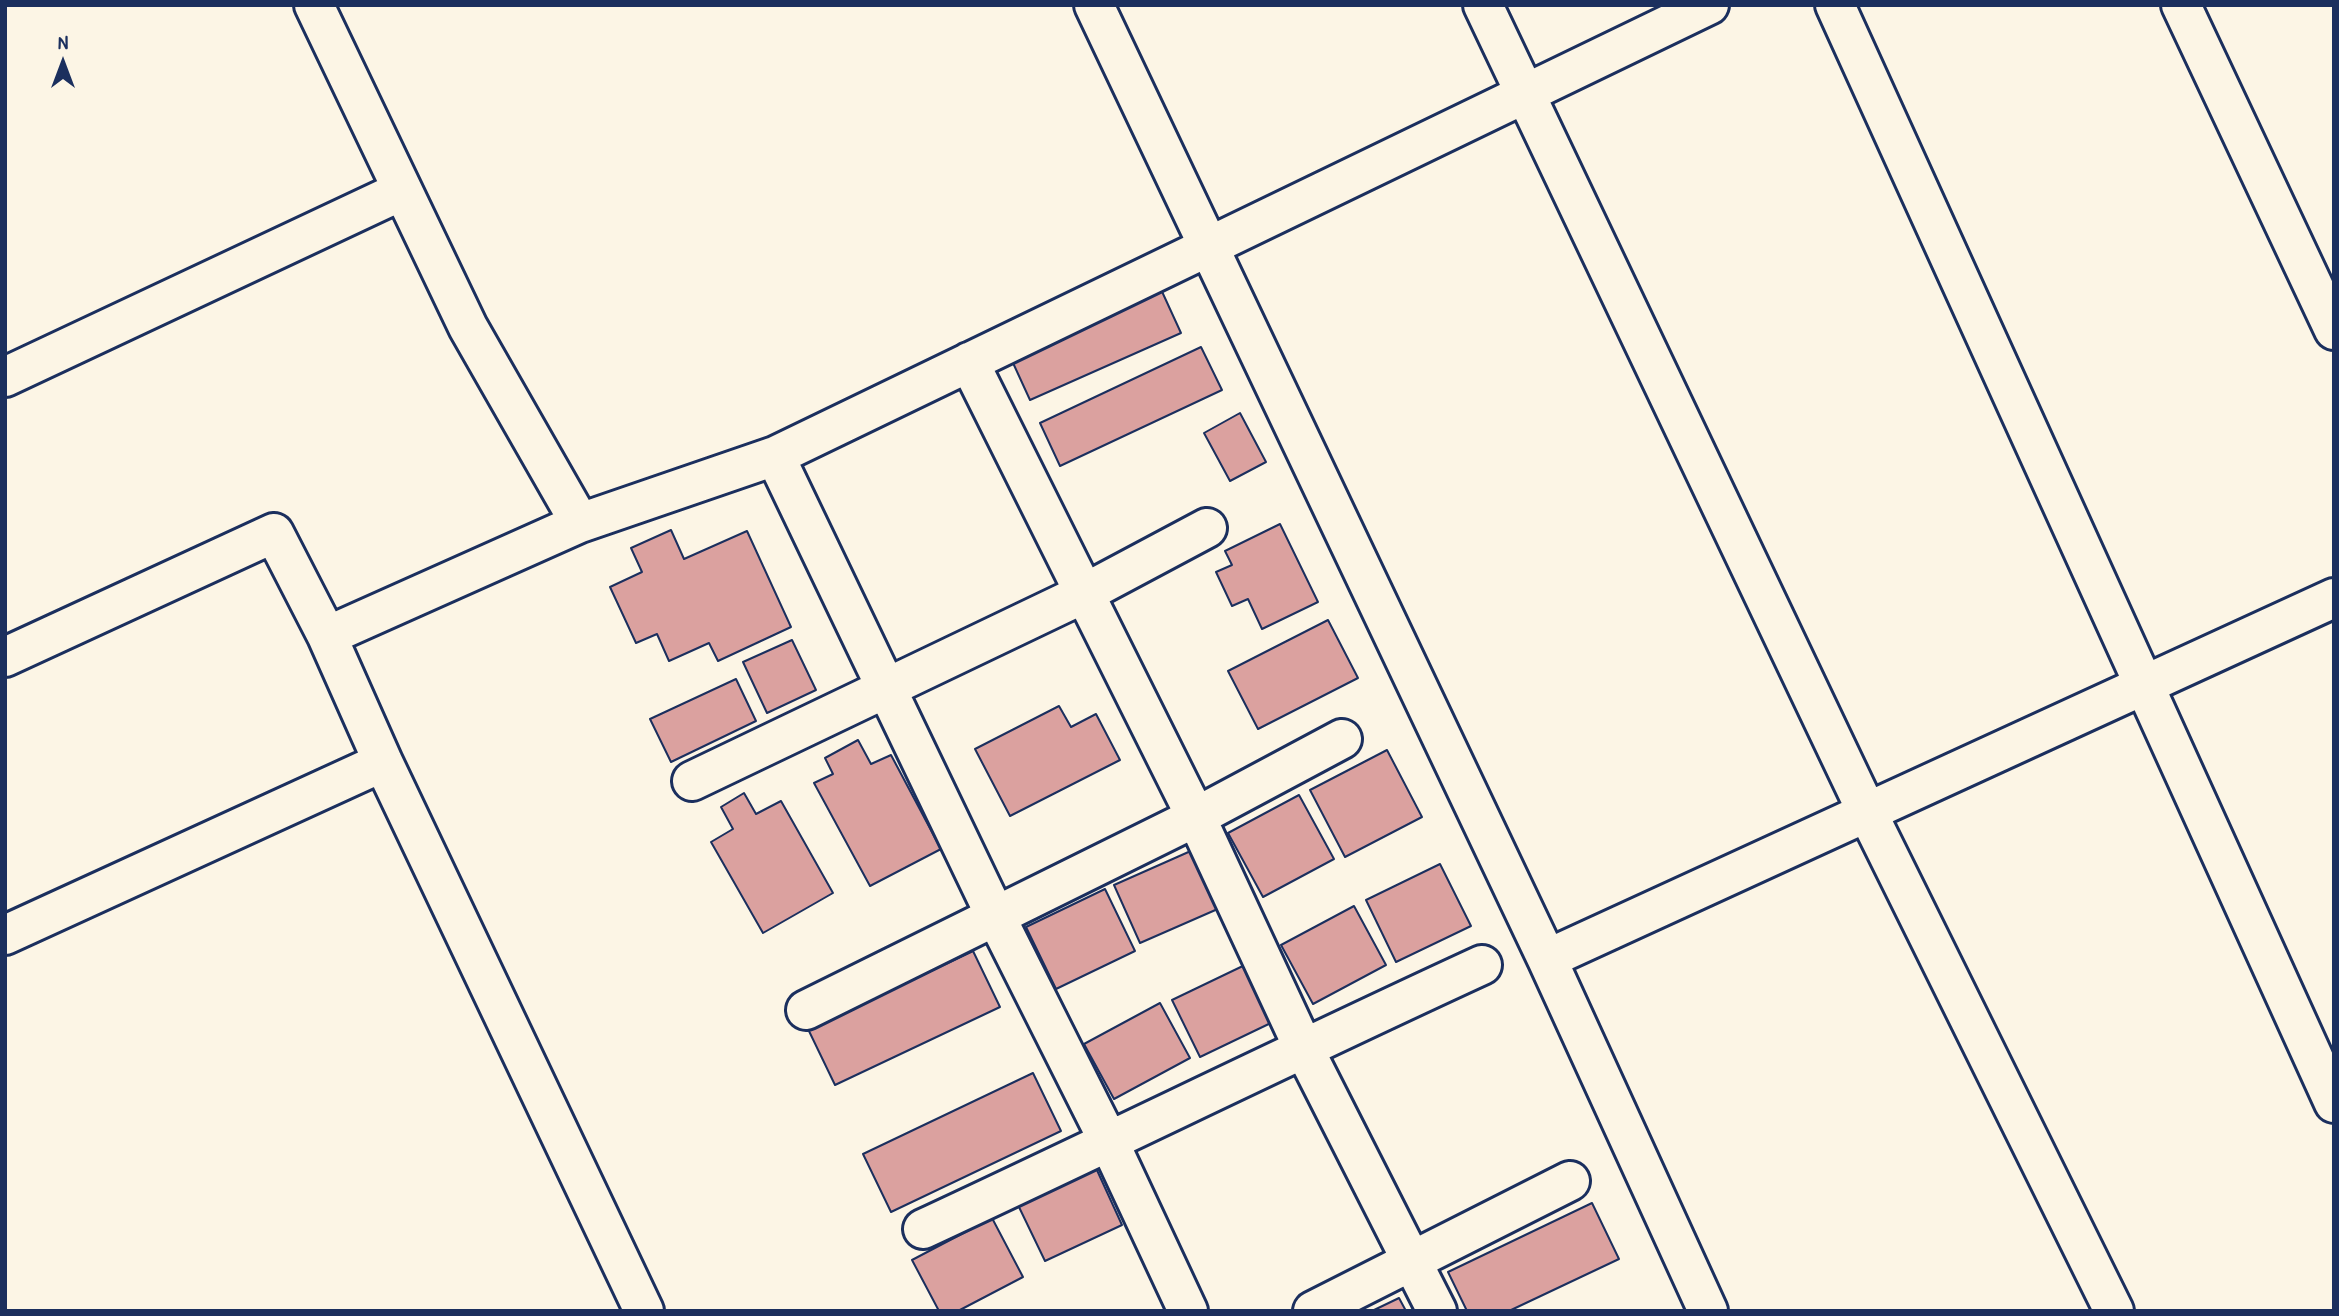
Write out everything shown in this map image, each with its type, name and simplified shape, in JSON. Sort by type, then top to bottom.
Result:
[{"type":"street","points":[[314,5],[468,327],[580,523]]},
{"type":"street","points":[[1094,5],[1547,959],[1708,1311]]},
{"type":"street","points":[[1483,5],[1867,812],[2114,1311]]},
{"type":"street","points":[[327,636],[580,523],[775,456],[1709,5]]},
{"type":"street","points":[[1835,5],[2334,1103]]},
{"type":"street","points":[[2181,5],[2334,330]]},
{"type":"street","points":[[5,377],[401,191]]},
{"type":"street","points":[[969,362],[1196,817],[1303,1047],[1437,1311]]},
{"type":"street","points":[[775,456],[996,917],[1109,1142],[1188,1311]]},
{"type":"street","points":[[692,781],[1085,593],[1207,528]]},
{"type":"street","points":[[5,657],[274,533],[327,636],[383,762],[643,1311]]},
{"type":"street","points":[[1547,959],[2334,598]]},
{"type":"street","points":[[806,1010],[1196,817],[1342,739]]},
{"type":"street","points":[[5,935],[383,762]]},
{"type":"street","points":[[923,1229],[1482,964]]},
{"type":"street","points":[[1313,1311],[1570,1181]]},
{"type":"building","points":[[1159,285],[1181,333],[1030,400],[1008,352]]},
{"type":"building","points":[[1201,347],[1222,390],[1060,466],[1040,423]]},
{"type":"building","points":[[1240,413],[1266,462],[1230,481],[1204,433]]},
{"type":"building","points":[[1280,524],[1318,602],[1262,629],[1248,599],[1232,606],[1216,572],[1232,565],[1225,551]]},
{"type":"building","points":[[671,530],[684,559],[747,531],[791,627],[718,661],[709,643],[669,661],[657,634],[636,643],[610,587],[642,572],[631,548]]},
{"type":"building","points":[[1328,620],[1358,678],[1258,729],[1228,671]]},
{"type":"building","points":[[792,640],[816,690],[767,713],[743,662]]},
{"type":"building","points":[[736,679],[756,721],[671,762],[650,719]]},
{"type":"building","points":[[1059,706],[1071,727],[1096,714],[1120,760],[1010,816],[975,749]]},
{"type":"building","points":[[858,740],[871,764],[891,755],[941,849],[870,886],[814,783],[833,774],[825,758]]},
{"type":"building","points":[[1387,750],[1422,817],[1345,857],[1310,790]]},
{"type":"building","points":[[744,793],[756,814],[781,801],[833,893],[763,933],[711,842],[733,829],[721,807]]},
{"type":"building","points":[[1299,795],[1334,859],[1263,897],[1228,833]]},
{"type":"building","points":[[1193,850],[1220,908],[1140,943],[1114,885]]},
{"type":"building","points":[[1440,864],[1471,926],[1396,962],[1366,900]]},
{"type":"building","points":[[1105,889],[1135,951],[1056,989],[1026,927]]},
{"type":"building","points":[[1354,906],[1386,965],[1313,1004],[1281,945]]},
{"type":"building","points":[[973,951],[1000,1007],[835,1085],[808,1029]]},
{"type":"building","points":[[1247,964],[1275,1021],[1200,1057],[1172,1000]]},
{"type":"building","points":[[1160,1003],[1190,1058],[1114,1099],[1084,1044]]},
{"type":"building","points":[[1033,1073],[1061,1131],[891,1212],[863,1154]]},
{"type":"building","points":[[1096,1168],[1122,1225],[1045,1261],[1018,1205]]},
{"type":"building","points":[[1592,1203],[1619,1259],[1509,1311],[1467,1311],[1448,1272]]},
{"type":"building","points":[[992,1218],[1023,1277],[958,1311],[939,1311],[912,1260]]},
{"type":"building","points":[[1399,1298],[1406,1311],[1372,1311]]}]
